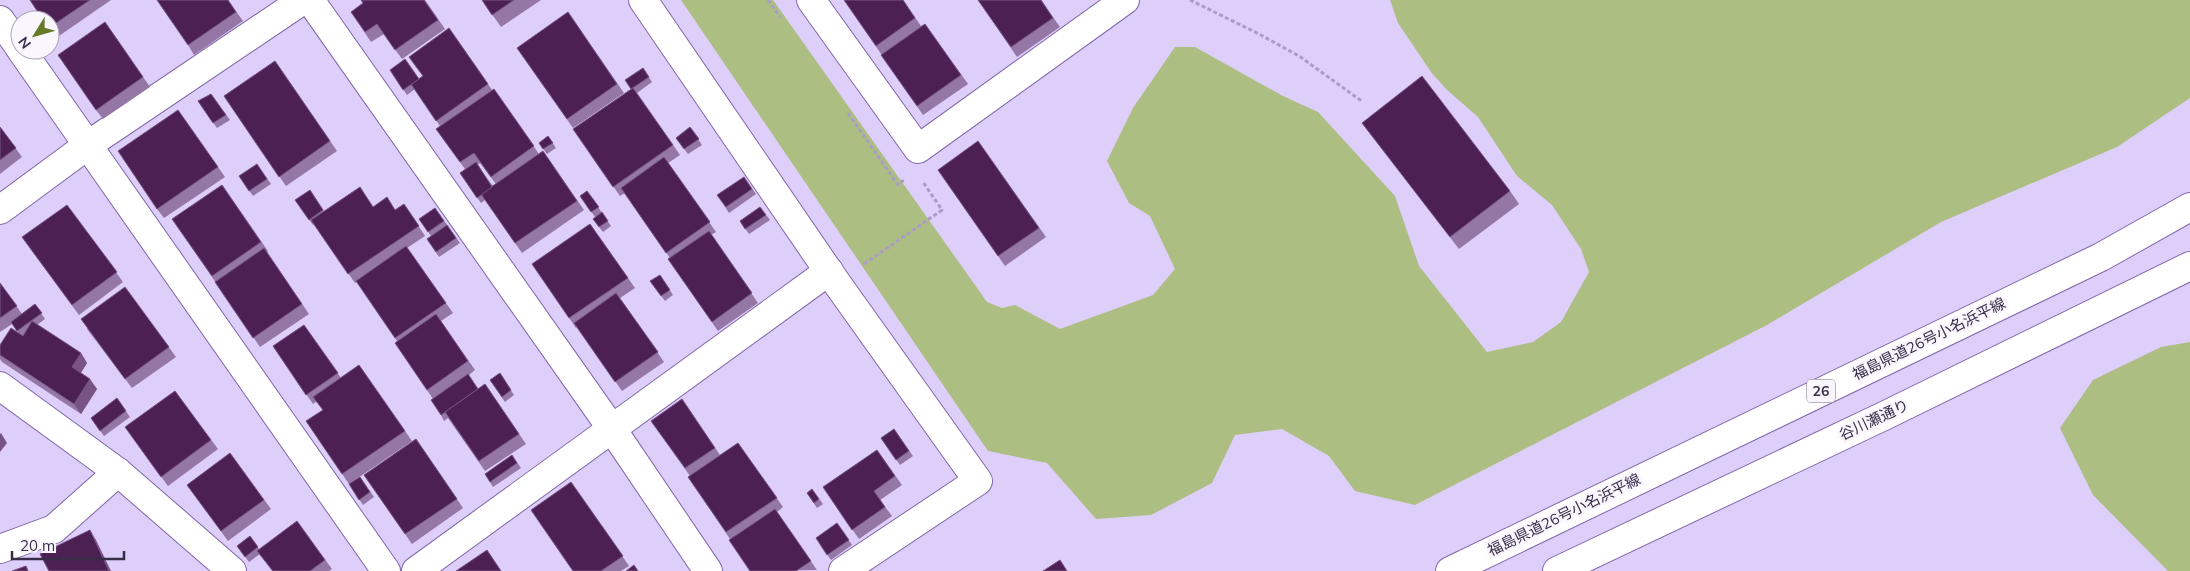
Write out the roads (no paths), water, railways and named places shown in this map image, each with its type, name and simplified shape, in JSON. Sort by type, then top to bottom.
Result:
[{"type":"street","points":[[0,210],[88,145],[303,0]]},
{"type":"street","points":[[310,0],[612,429],[708,571]]},
{"type":"street","points":[[643,0],[833,277],[978,481],[842,571]]},
{"type":"street","points":[[811,0],[918,149],[1123,1]]},
{"type":"street","points":[[0,20],[10,34]]},
{"type":"street","points":[[29,60],[386,571]]},
{"type":"street","name":"福島県道26号小名浜平線","points":[[1450,571],[2100,257],[2190,207]]},
{"type":"street","name":"谷川瀬通り","points":[[1556,571],[1886,415],[2190,266]]},
{"type":"street","points":[[416,571],[612,429],[833,277]]},
{"type":"street","points":[[0,386],[118,472],[232,571]]},
{"type":"street","points":[[0,549],[54,529],[118,472]]}]
